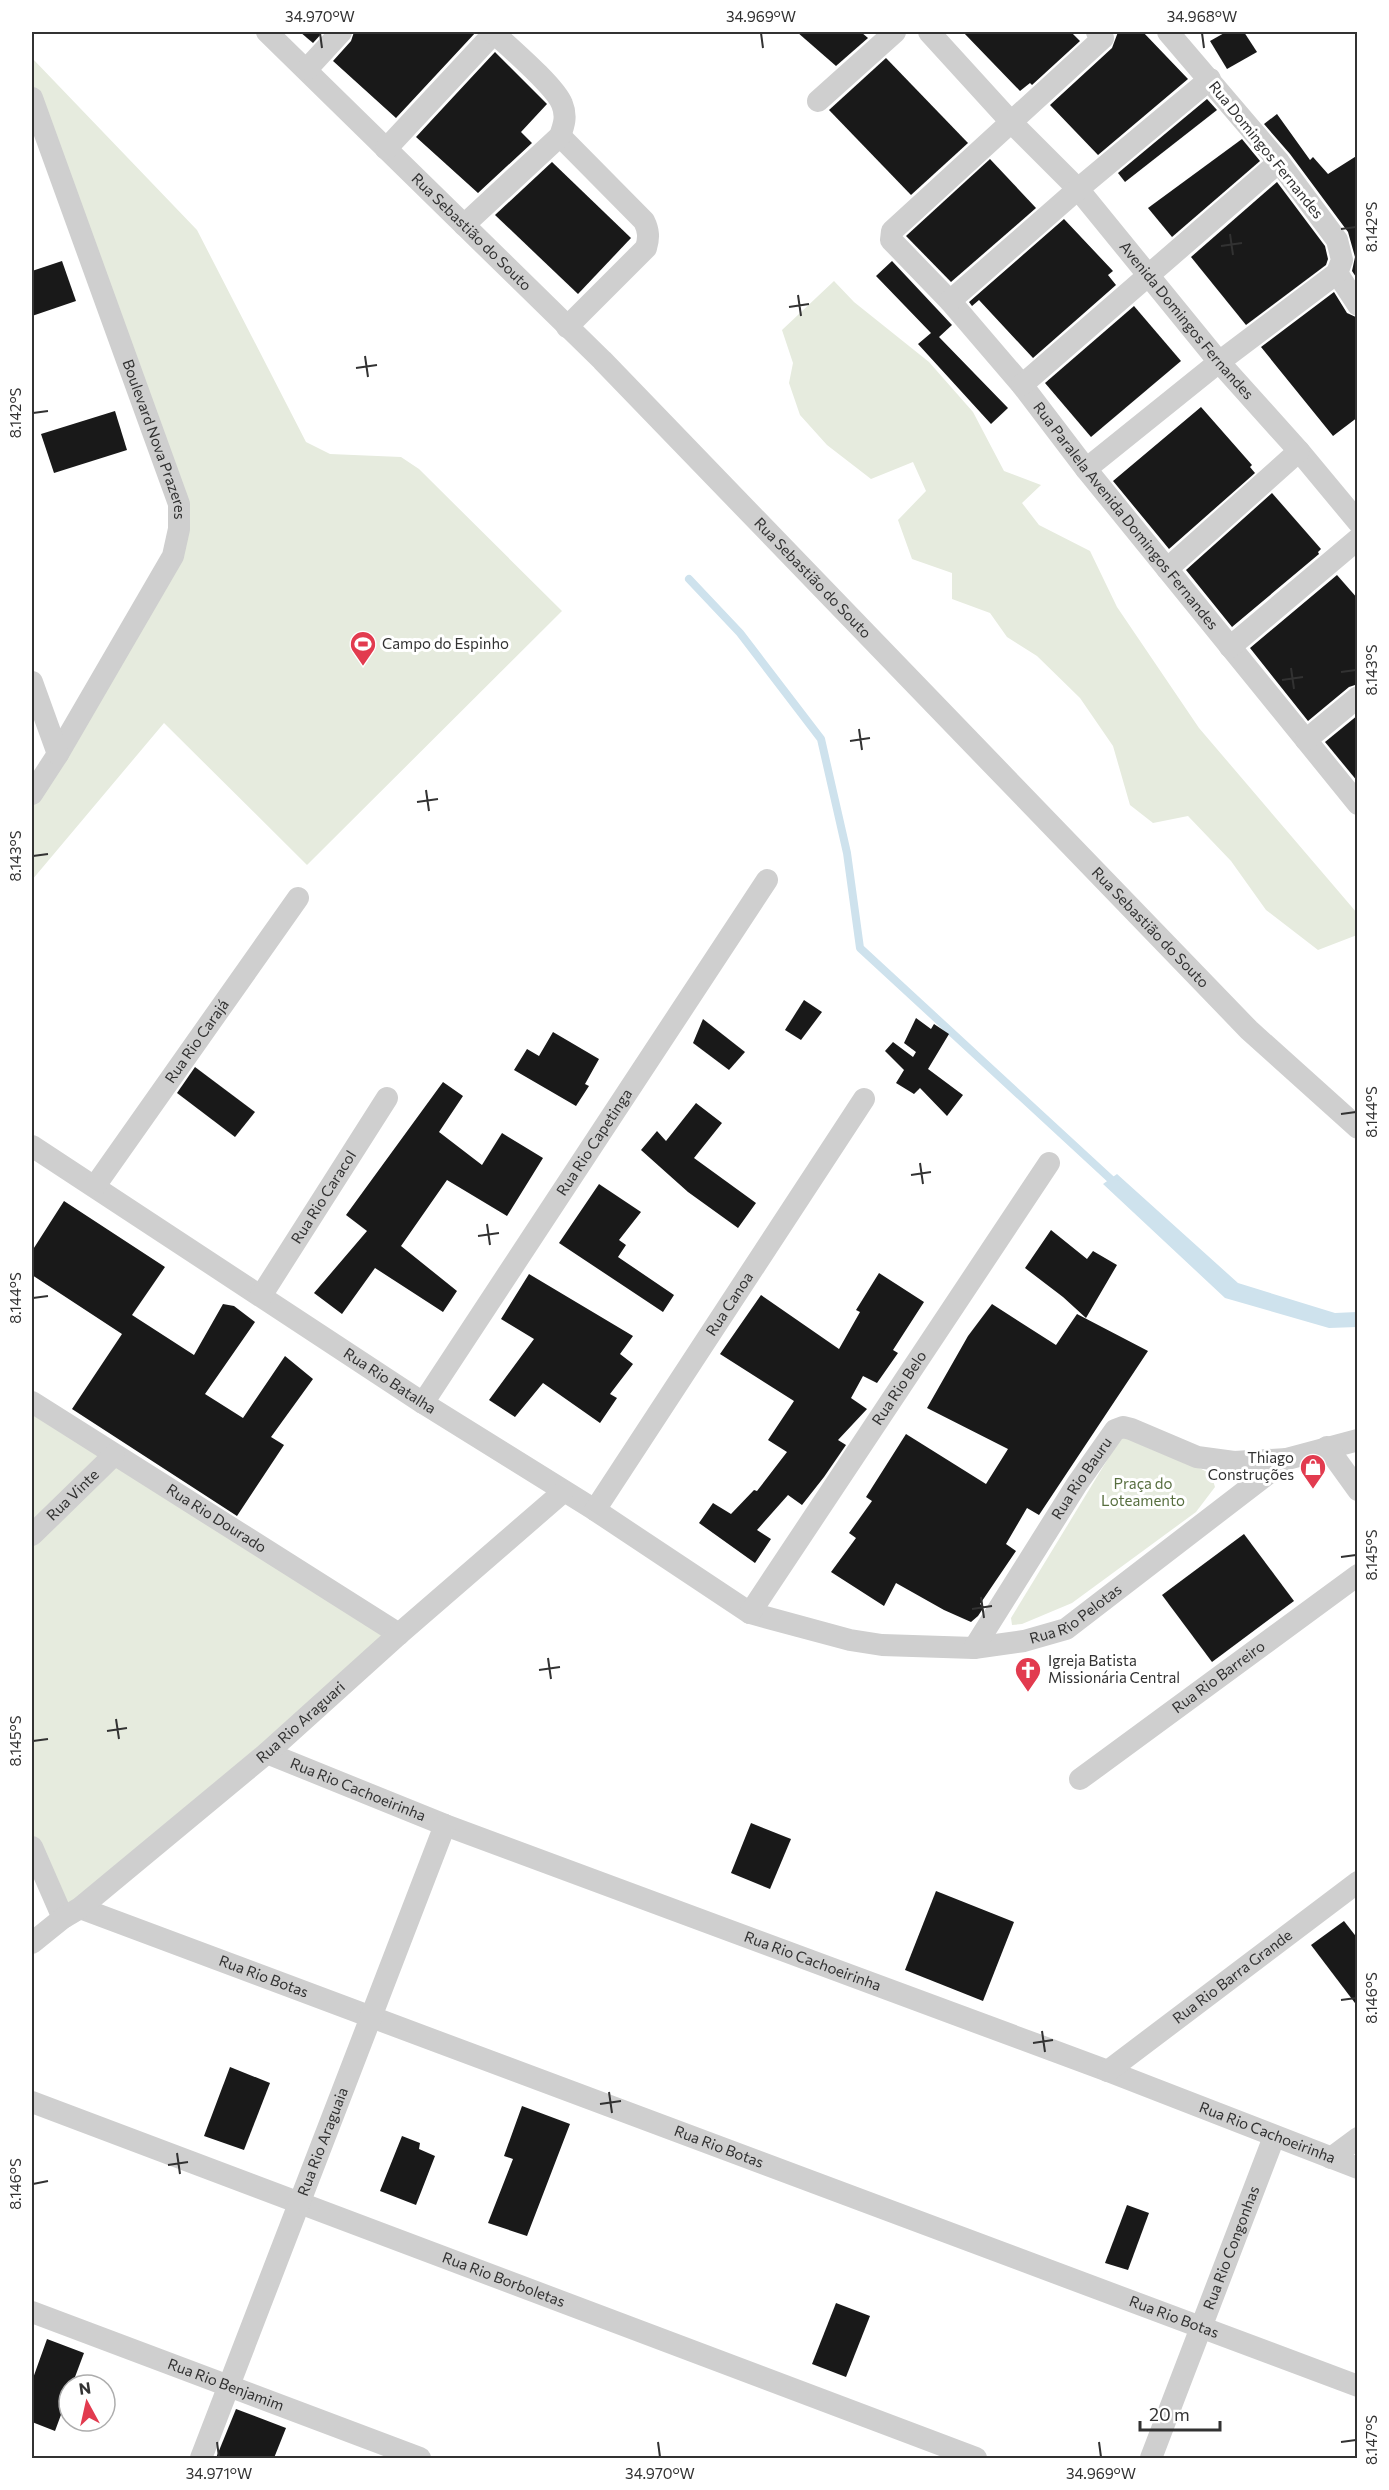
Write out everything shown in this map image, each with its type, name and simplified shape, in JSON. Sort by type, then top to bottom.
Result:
[{"type":"street","name":"Rua Sebastião do Souto","points":[[267,32],[633,392],[1249,1030],[1358,1128]]},
{"type":"street","points":[[307,69],[341,32]]},
{"type":"street","points":[[386,149],[494,32],[561,101],[565,124],[560,136],[464,225]]},
{"type":"street","points":[[818,101],[895,32]]},
{"type":"street","name":"Avenida Domingos Fernandes","points":[[929,32],[1012,123],[1078,189],[1220,362],[1299,451],[1350,496],[1358,522]]},
{"type":"street","name":"Rua Domingos Fernandes","points":[[1168,32],[1279,162],[1337,240],[1342,260],[1337,273]]},
{"type":"street","points":[[1012,123],[1103,34]]},
{"type":"street","points":[[950,301],[1078,189],[1210,80]]},
{"type":"street","name":"Boulevard Nova Prazeres","points":[[32,98],[179,504],[180,529],[173,556],[58,754],[32,794]]},
{"type":"street","name":"Rua Paralela Avenida Domingos Fernandes","points":[[1012,123],[891,234],[894,245],[950,301],[1022,385],[1086,469],[1358,804]]},
{"type":"street","points":[[560,136],[644,221],[649,239],[646,248],[567,327]]},
{"type":"street","points":[[1022,385],[1279,162]]},
{"type":"street","points":[[1086,469],[1220,362],[1337,273],[1358,304]]},
{"type":"street","points":[[1167,569],[1299,451]]},
{"type":"street","points":[[1230,647],[1358,539]]},
{"type":"street","points":[[32,682],[58,754]]},
{"type":"street","points":[[1306,740],[1358,697]]},
{"type":"street","name":"Rua Rio Capetinga","points":[[423,1403],[766,880]]},
{"type":"street","name":"Rua Rio Carajá","points":[[96,1186],[298,898]]},
{"type":"street","name":"Rua Rio Caracol","points":[[261,1296],[387,1098]]},
{"type":"street","name":"Rua Canoa","points":[[595,1510],[864,1099]]},
{"type":"street","name":"Rua Rio Batalha","points":[[32,1146],[423,1403],[595,1510],[750,1613]]},
{"type":"street","name":"Rua Rio Belo","points":[[750,1613],[1049,1163]]},
{"type":"street","name":"Rua Rio Dourado","points":[[32,1402],[399,1634]]},
{"type":"street","name":"Rua Rio Bauru","points":[[974,1648],[1077,1484],[1115,1430],[1124,1427],[1131,1429],[1197,1457],[1220,1462],[1287,1459]]},
{"type":"street","name":"Rua Rio Pelotas","points":[[750,1613],[850,1640],[882,1645],[974,1648],[1024,1641],[1066,1629],[1287,1459],[1358,1440]]},
{"type":"street","points":[[1327,1447],[1358,1490]]},
{"type":"street","name":"Rua Vinte","points":[[32,1535],[114,1455]]},
{"type":"street","name":"Rua Rio Araguari","points":[[32,1943],[267,1753],[399,1634],[563,1492]]},
{"type":"street","name":"Rua Rio Barreiro","points":[[1080,1779],[1358,1575]]},
{"type":"street","name":"Rua Rio Cachoeirinha","points":[[267,1753],[445,1825],[1108,2072],[1358,2168]]},
{"type":"street","name":"Rua Rio Araguaia","points":[[201,2458],[445,1825]]},
{"type":"street","points":[[32,1847],[71,1913]]},
{"type":"street","name":"Rua Rio Barra Grande","points":[[1108,2072],[1358,1882]]},
{"type":"street","name":"Rua Rio Botas","points":[[71,1913],[371,2017],[1358,2386]]},
{"type":"street","name":"Rua Rio Borboletas","points":[[32,2102],[976,2458]]},
{"type":"street","name":"Rua Rio Congonhas","points":[[1151,2458],[1274,2137]]},
{"type":"street","points":[[1331,2158],[1358,2138]]},
{"type":"street","name":"Rua Rio Benjamim","points":[[32,2312],[420,2458]]},
{"type":"green space","points":[[32,58],[197,230],[306,442],[330,454],[401,457],[419,469],[562,611],[307,865],[164,723],[32,880],[32,794],[179,529],[32,98]]},
{"type":"green space","points":[[834,281],[854,302],[929,362],[973,412],[1004,471],[1041,485],[1022,503],[1039,525],[1090,551],[1117,607],[1199,728],[1357,913],[1357,935],[1318,950],[1266,910],[1231,861],[1188,816],[1153,823],[1130,805],[1113,746],[1080,698],[1037,656],[1007,637],[990,613],[952,599],[952,573],[912,559],[898,520],[926,491],[913,462],[871,479],[827,445],[800,415],[789,383],[793,363],[782,330]]},
{"type":"green space","points":[[32,1407],[103,1457],[32,1526]]},
{"type":"green space","name":"Praça do Loteamento","points":[[1129,1432],[1211,1474],[1215,1487],[1196,1512],[1072,1603],[1022,1624],[1012,1625],[1011,1618],[1123,1434]]},
{"type":"green space","points":[[114,1455],[399,1634],[63,1918],[32,1847],[32,1535]]},
{"type":"water","points":[[1117,1174],[1238,1283],[1335,1313],[1357,1312],[1357,1327],[1329,1328],[1225,1298],[1103,1184]]},
{"type":"building","points":[[300,32],[323,32],[313,43]]},
{"type":"building","points":[[354,32],[476,32],[396,118],[333,61],[351,41]]},
{"type":"building","points":[[797,32],[861,32],[868,38],[836,66]]},
{"type":"building","points":[[963,32],[1071,32],[1080,41],[1032,85],[1030,83],[1020,91]]},
{"type":"building","points":[[1118,32],[1143,32],[1188,79],[1098,155],[1050,105],[1112,48]]},
{"type":"building","points":[[1226,32],[1244,32],[1257,52],[1227,69],[1210,41]]},
{"type":"building","points":[[495,52],[547,104],[521,132],[532,143],[478,193],[416,137]]},
{"type":"building","points":[[886,58],[968,143],[911,195],[829,110]]},
{"type":"building","points":[[1207,99],[1217,110],[1125,182],[1118,173]]},
{"type":"building","points":[[1277,114],[1310,160],[1313,157],[1328,174],[1358,155],[1358,280],[1352,271],[1355,257],[1348,232],[1290,154],[1264,124]]},
{"type":"building","points":[[1242,139],[1260,161],[1172,237],[1148,208]]},
{"type":"building","points":[[990,159],[1036,208],[951,282],[906,236]]},
{"type":"building","points":[[552,162],[631,238],[578,294],[495,215]]},
{"type":"building","points":[[1277,182],[1325,246],[1328,259],[1326,265],[1246,325],[1191,257]]},
{"type":"building","points":[[1064,219],[1113,271],[1108,275],[1116,285],[1033,358],[979,300],[972,306],[969,302]]},
{"type":"building","points":[[62,261],[76,301],[32,316],[32,271]]},
{"type":"building","points":[[892,261],[952,325],[939,337],[1008,408],[991,424],[918,344],[931,333],[876,276]]},
{"type":"building","points":[[1334,292],[1347,313],[1358,318],[1358,417],[1333,436],[1261,347]]},
{"type":"building","points":[[1134,306],[1181,361],[1091,437],[1045,383]]},
{"type":"building","points":[[1201,407],[1252,465],[1250,467],[1255,473],[1169,549],[1113,481]]},
{"type":"building","points":[[115,411],[127,450],[54,473],[41,434]]},
{"type":"building","points":[[1272,493],[1321,549],[1319,554],[1232,627],[1186,570]]},
{"type":"building","points":[[1337,575],[1358,599],[1358,684],[1349,687],[1308,721],[1250,648]]},
{"type":"building","points":[[1358,715],[1358,782],[1325,742]]},
{"type":"building","points":[[804,1000],[822,1012],[801,1040],[785,1030]]},
{"type":"building","points":[[916,1018],[931,1029],[934,1024],[949,1034],[928,1069],[963,1095],[947,1116],[920,1088],[914,1094],[896,1083],[904,1070],[885,1051],[893,1042],[913,1057],[916,1052],[904,1043]]},
{"type":"building","points":[[703,1019],[745,1052],[729,1070],[693,1043]]},
{"type":"building","points":[[553,1032],[599,1059],[585,1084],[589,1086],[576,1106],[514,1070],[527,1049],[539,1056]]},
{"type":"building","points":[[195,1067],[255,1112],[235,1137],[177,1093]]},
{"type":"building","points":[[443,1082],[463,1096],[439,1132],[482,1165],[502,1133],[543,1158],[507,1216],[447,1180],[401,1246],[457,1291],[443,1312],[375,1268],[342,1314],[314,1293],[367,1231],[346,1215]]},
{"type":"building","points":[[696,1103],[722,1123],[694,1158],[756,1203],[738,1228],[688,1192],[641,1150],[657,1131],[666,1141]]},
{"type":"building","points":[[599,1184],[641,1212],[619,1240],[626,1245],[618,1257],[674,1295],[663,1312],[559,1243]]},
{"type":"building","points":[[64,1201],[165,1267],[132,1315],[194,1355],[223,1304],[234,1306],[255,1322],[205,1394],[243,1418],[285,1356],[313,1379],[271,1437],[284,1445],[237,1516],[72,1409],[122,1334],[32,1275],[32,1251]]},
{"type":"building","points":[[1051,1230],[1087,1259],[1093,1251],[1117,1265],[1086,1318],[1025,1268]]},
{"type":"building","points":[[879,1273],[924,1302],[893,1350],[898,1353],[877,1383],[863,1376],[851,1398],[867,1409],[838,1440],[846,1445],[824,1477],[802,1505],[788,1495],[757,1530],[771,1539],[755,1563],[699,1523],[713,1503],[731,1514],[754,1490],[757,1491],[787,1452],[768,1440],[794,1401],[720,1354],[761,1295],[839,1349],[860,1312],[856,1310]]},
{"type":"building","points":[[529,1274],[633,1336],[620,1354],[633,1364],[610,1394],[617,1398],[600,1423],[543,1383],[515,1417],[489,1400],[534,1339],[501,1319]]},
{"type":"building","points":[[992,1304],[1056,1345],[1077,1314],[1148,1351],[1039,1515],[1027,1508],[1006,1544],[1016,1551],[980,1604],[984,1607],[978,1616],[971,1622],[944,1610],[896,1583],[884,1606],[831,1572],[856,1538],[849,1533],[872,1501],[866,1497],[906,1434],[986,1484],[1008,1449],[927,1408],[968,1336]]},
{"type":"building","points":[[1244,1534],[1294,1601],[1212,1662],[1162,1595]]},
{"type":"building","points":[[751,1823],[791,1839],[770,1889],[731,1873]]},
{"type":"building","points":[[936,1891],[1014,1922],[983,2001],[905,1970]]},
{"type":"building","points":[[1344,1921],[1358,1939],[1358,2007],[1311,1945]]},
{"type":"building","points":[[230,2067],[270,2083],[244,2150],[204,2136]]},
{"type":"building","points":[[522,2106],[570,2124],[527,2236],[488,2223],[513,2159],[504,2156]]},
{"type":"building","points":[[402,2136],[420,2143],[419,2149],[435,2156],[416,2205],[380,2191]]},
{"type":"building","points":[[1127,2205],[1149,2213],[1128,2270],[1105,2263]]},
{"type":"building","points":[[836,2303],[870,2316],[846,2377],[812,2364]]},
{"type":"building","points":[[47,2339],[84,2353],[76,2373],[57,2373],[57,2426],[55,2431],[32,2422],[32,2381]]},
{"type":"building","points":[[236,2409],[286,2428],[274,2458],[216,2458]]},
{"type":"waterway","points":[[689,579],[740,633],[821,739],[847,853],[860,948],[1117,1185]]},
{"type":"place","name":"Campo do Espinho","points":[[363,667]]},
{"type":"place","name":"Thiago Construções","points":[[1313,1490]]},
{"type":"place","name":"Igreja Batista Missionária Central","points":[[1028,1693]]}]
